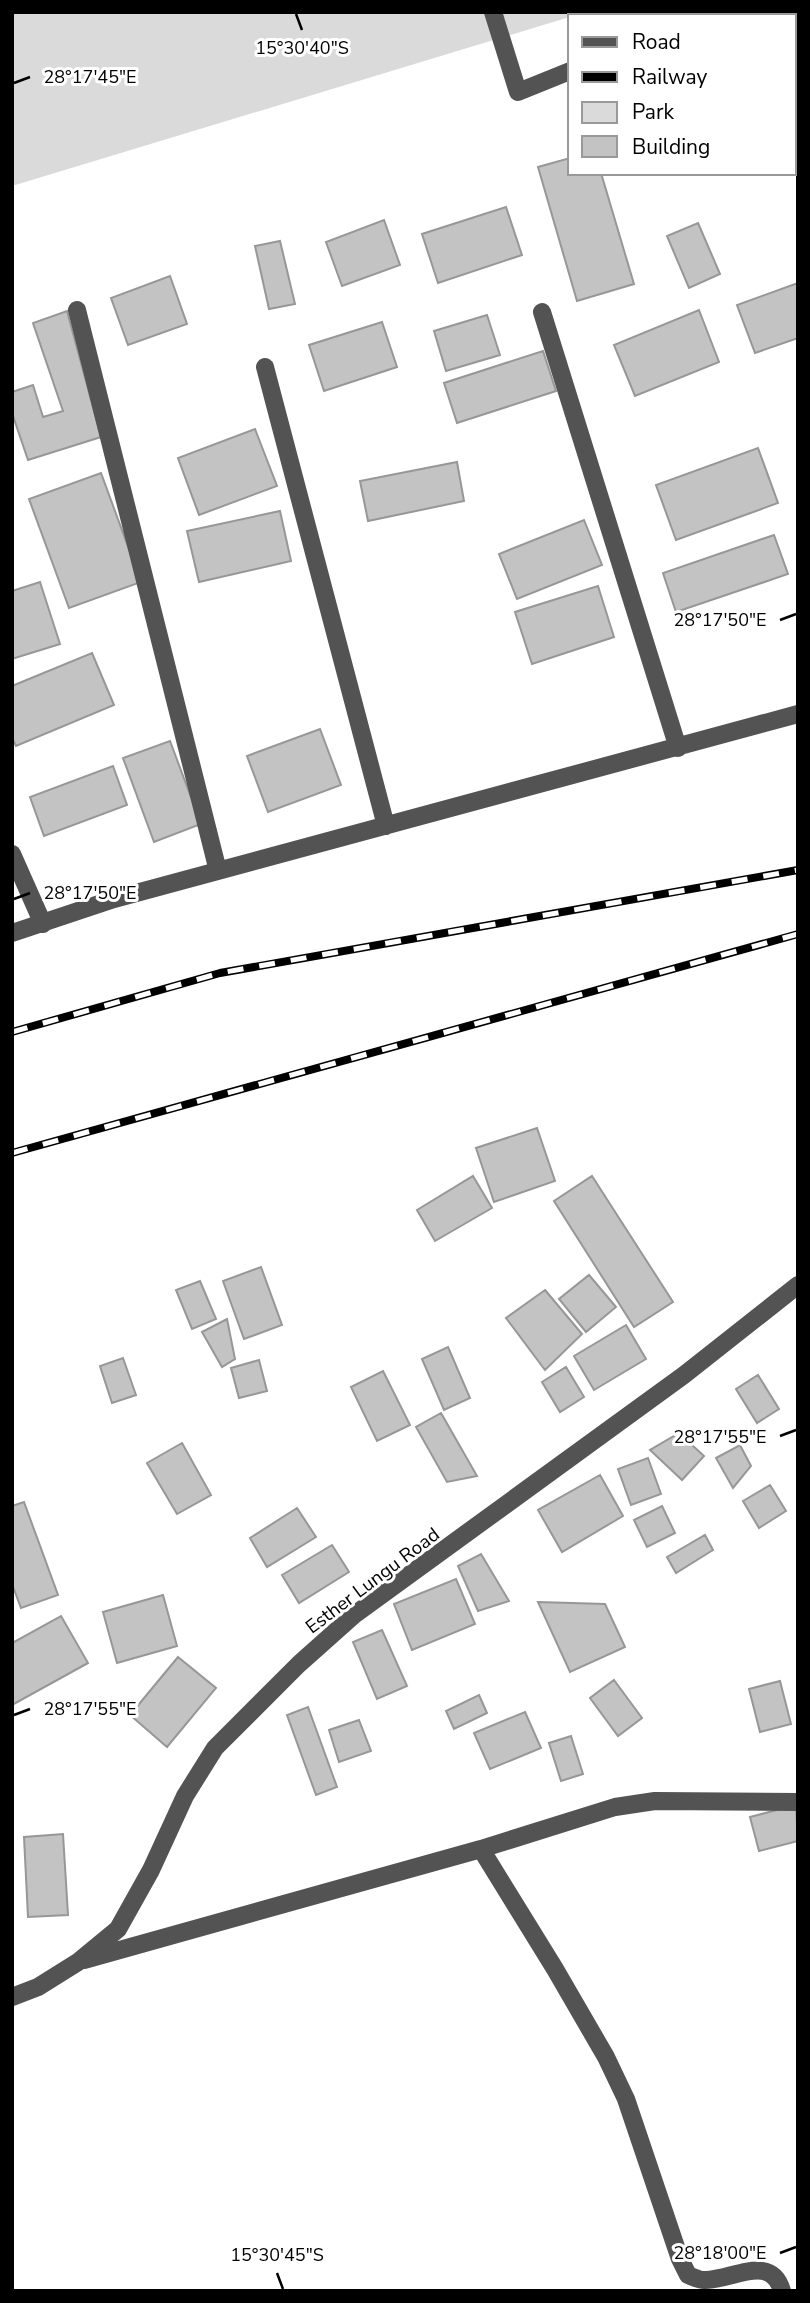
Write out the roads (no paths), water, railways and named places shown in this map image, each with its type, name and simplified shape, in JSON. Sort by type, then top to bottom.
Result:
[{"type":"street","points":[[493,12],[518,92],[568,72]]},
{"type":"street","points":[[77,310],[218,871]]},
{"type":"street","points":[[542,312],[678,748]]},
{"type":"street","points":[[265,367],[386,826]]},
{"type":"street","points":[[12,933],[114,899],[798,714]]},
{"type":"street","points":[[12,854],[43,924]]},
{"type":"street","name":"Esther Lungu Road","points":[[12,1997],[38,1987],[78,1962],[118,1929],[151,1870],[185,1796],[215,1748],[299,1664],[354,1615],[684,1375],[798,1285]]},
{"type":"street","points":[[78,1962],[481,1849],[615,1807],[655,1801],[798,1802]]},
{"type":"street","points":[[481,1849],[555,1969],[621,2089],[680,2259],[688,2275],[703,2281],[761,2270],[771,2272],[780,2283],[782,2291]]},
{"type":"railway","points":[[12,1032],[220,973],[798,870]]},
{"type":"railway","points":[[12,1153],[798,934]]}]
